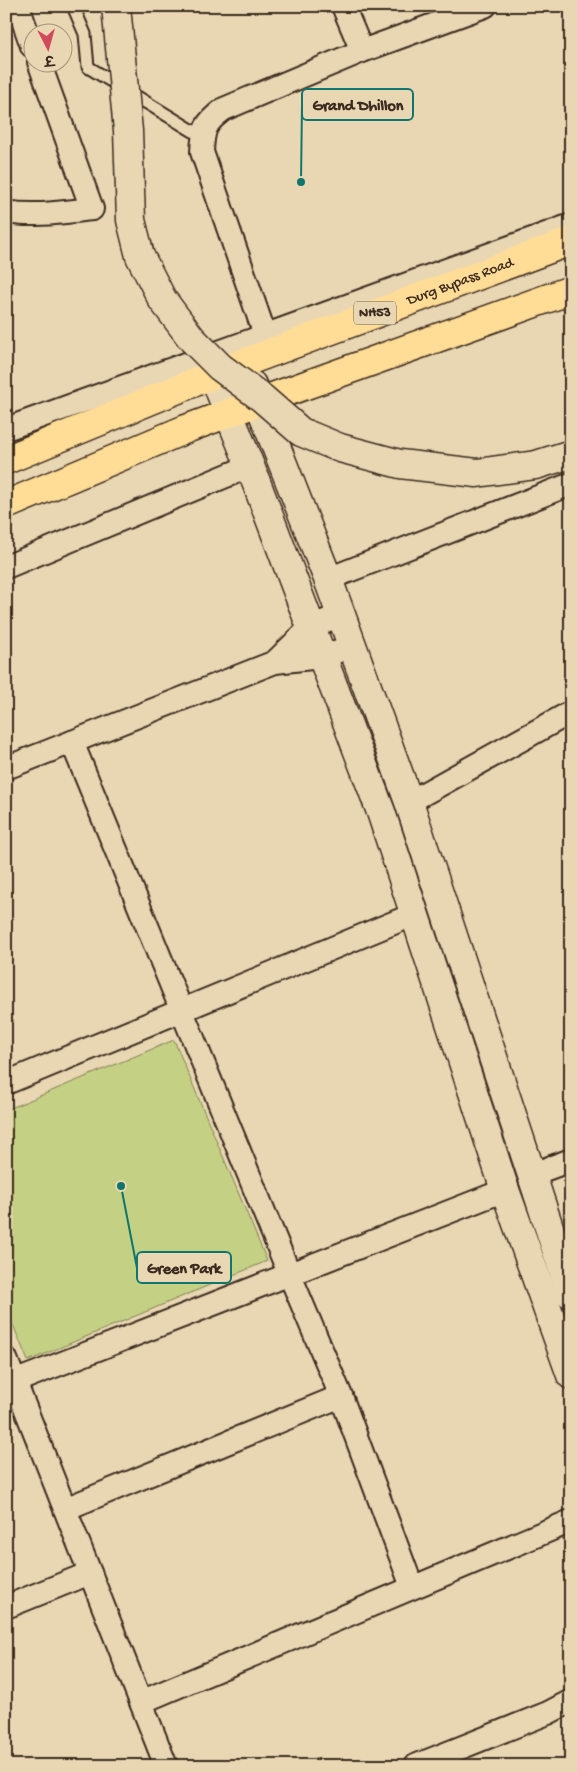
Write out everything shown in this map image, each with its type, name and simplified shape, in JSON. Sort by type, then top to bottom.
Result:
[{"type":"highway","name":"Durg Bypass Road","points":[[6,460],[243,362],[571,241]]},
{"type":"highway","points":[[6,505],[186,429],[571,290]]},
{"type":"street","points":[[18,6],[24,22]]},
{"type":"street","points":[[116,6],[128,131],[131,220],[140,256],[162,299],[192,339],[220,367],[262,398],[301,432],[340,448],[400,464],[477,473],[536,465],[571,454]]},
{"type":"street","points":[[343,6],[362,51]]},
{"type":"street","points":[[265,335],[202,152],[202,137],[210,119],[224,109],[362,51],[485,6]]},
{"type":"street","points":[[6,212],[20,214],[61,213],[92,209],[43,72]]},
{"type":"street","points":[[6,429],[571,224]]},
{"type":"street","points":[[243,362],[328,579],[409,802],[530,1175],[571,1294]]},
{"type":"street","points":[[213,374],[250,466],[381,812],[505,1190],[571,1375]]},
{"type":"street","points":[[6,567],[250,466]]},
{"type":"street","points":[[328,579],[571,484]]},
{"type":"street","points":[[275,662],[311,627],[340,615]]},
{"type":"street","points":[[6,768],[275,662],[321,657],[353,646]]},
{"type":"street","points":[[381,812],[409,802],[571,712]]},
{"type":"street","points":[[72,742],[341,1396],[412,1587]]},
{"type":"street","points":[[6,1083],[182,1012],[415,914]]},
{"type":"street","points":[[530,1175],[571,1160]]},
{"type":"street","points":[[10,1383],[505,1190]]},
{"type":"street","points":[[6,1359],[10,1383],[65,1509],[166,1766]]},
{"type":"street","points":[[65,1509],[341,1396]]},
{"type":"street","points":[[141,1702],[571,1521]]},
{"type":"street","points":[[6,1607],[90,1573]]},
{"type":"street","points":[[415,1766],[548,1713],[571,1701]]},
{"type":"lane","points":[[73,6],[85,34],[88,67],[202,137]]},
{"type":"green space","points":[[174,1040],[267,1261],[28,1361],[6,1308],[6,1110]]},
{"type":"place","name":"Grand Dhillon","points":[[301,182]]},
{"type":"place","name":"Green Park","points":[[121,1186]]}]
